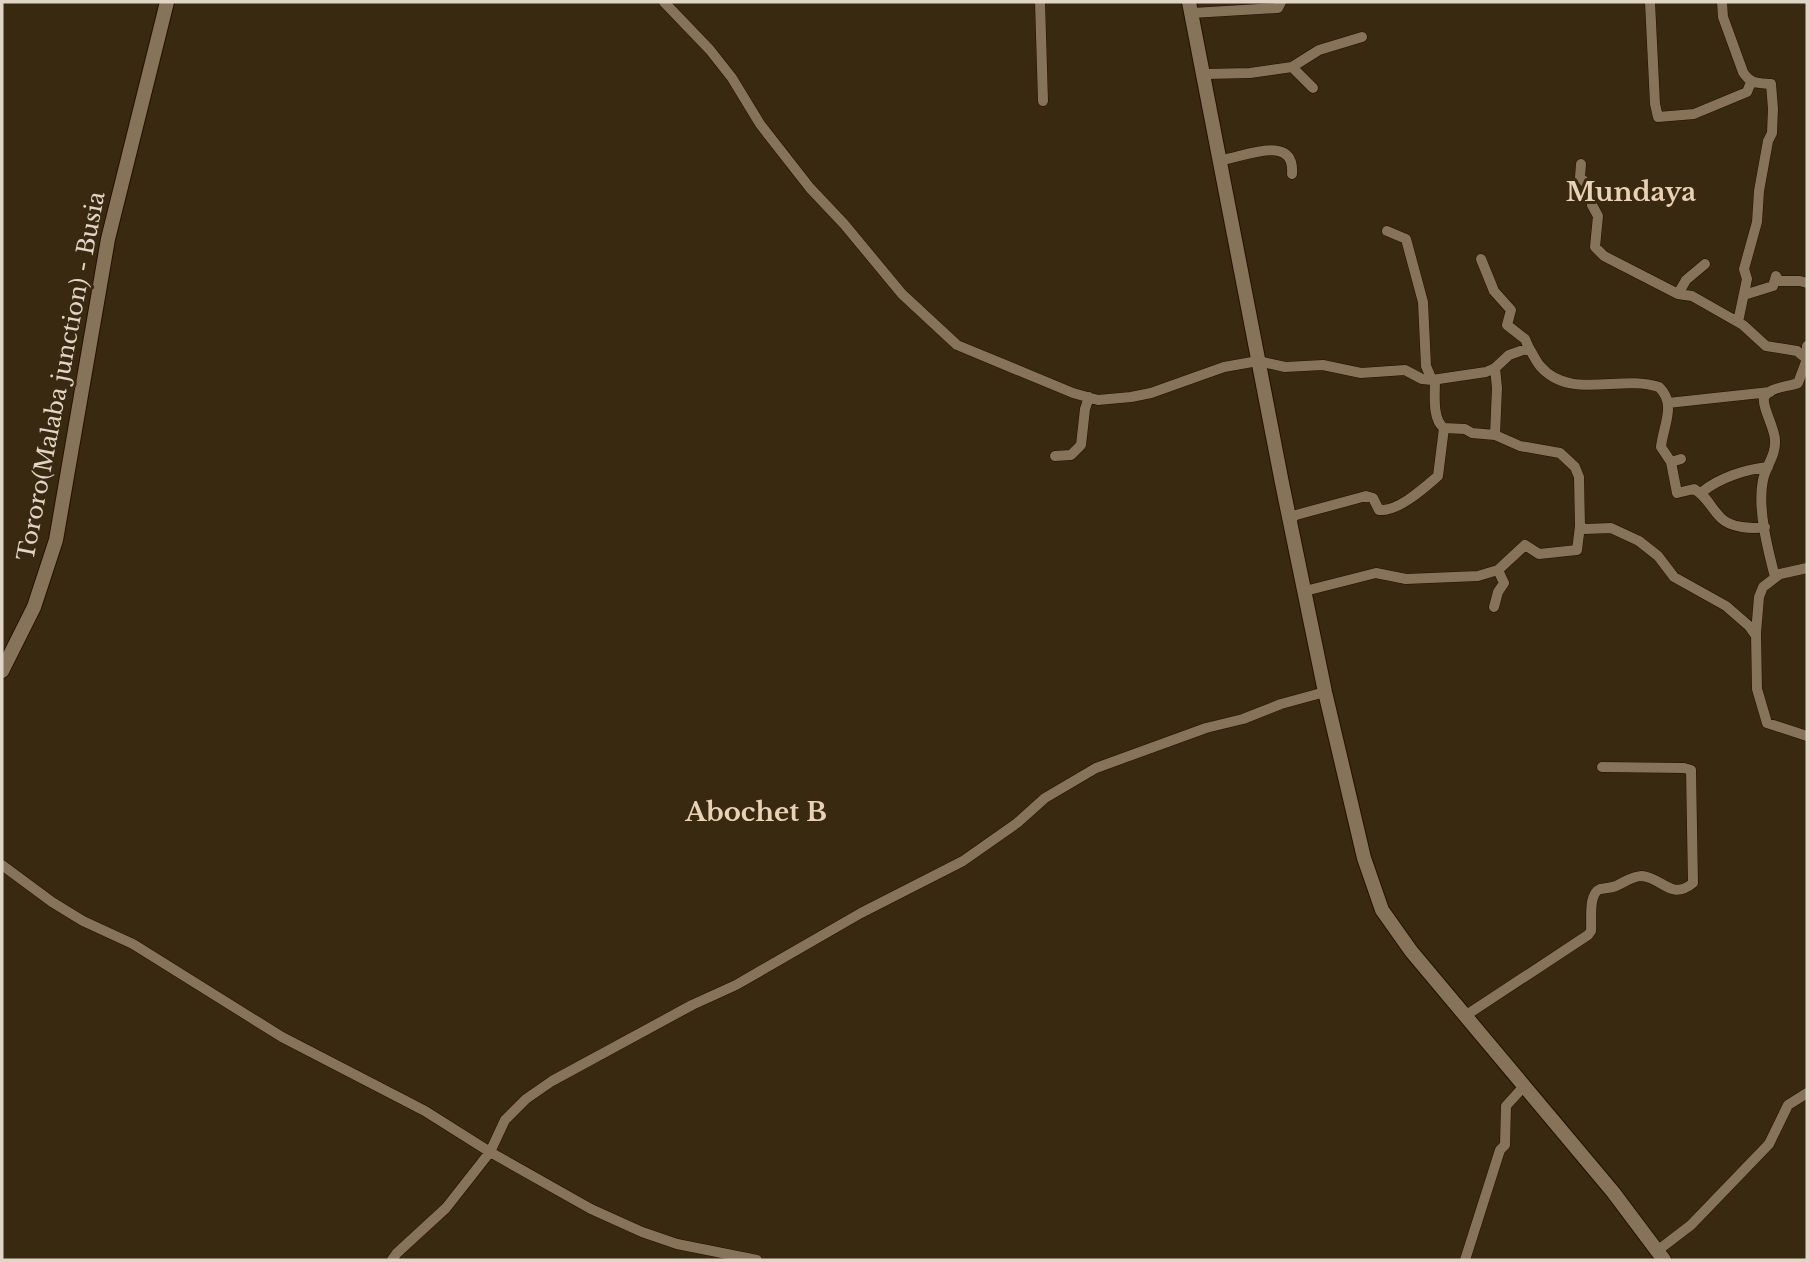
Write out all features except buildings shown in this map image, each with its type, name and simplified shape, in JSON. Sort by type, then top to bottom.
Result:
[{"type":"main road","name":"Tororo(Malaba junction) - Busia","points":[[2,671],[34,607],[56,540],[108,239],[167,2]]},
{"type":"main road","points":[[1191,8],[1258,361],[1325,692],[1364,858],[1382,910],[1411,951],[1613,1192],[1661,1256]]},
{"type":"street","points":[[664,2],[710,50],[732,78],[760,124],[796,172],[889,280],[927,319],[957,345],[1073,393],[1098,400],[1141,395],[1224,367],[1258,361],[1285,367],[1323,365],[1361,373],[1405,369],[1422,379],[1434,380],[1486,372],[1495,368],[1509,355],[1529,348]]},
{"type":"street","points":[[1040,2],[1043,101]]},
{"type":"street","points":[[1191,8],[1278,8],[1281,2]]},
{"type":"street","points":[[1650,2],[1658,117],[1694,114],[1747,92],[1751,82]]},
{"type":"street","points":[[1722,2],[1723,17],[1742,72],[1751,82],[1771,84],[1773,109],[1772,133],[1768,141],[1759,191],[1757,222],[1744,269],[1746,279],[1738,322]]},
{"type":"street","points":[[1205,74],[1250,73],[1292,66],[1319,50],[1362,37]]},
{"type":"street","points":[[1292,66],[1313,88]]},
{"type":"street","points":[[1221,160],[1276,150],[1287,155],[1293,164],[1292,174]]},
{"type":"street","points":[[1581,164],[1580,177],[1593,191],[1592,205],[1598,216],[1595,247],[1612,261],[1678,294],[1692,296],[1738,322],[1766,346],[1797,351],[1807,359]]},
{"type":"street","points":[[1305,592],[1376,573],[1406,579],[1478,576],[1498,570],[1525,545],[1539,555],[1577,550],[1580,486],[1576,467],[1560,453],[1520,446],[1495,435],[1444,428],[1438,424],[1434,380],[1426,366],[1423,302],[1406,239],[1387,231]]},
{"type":"street","points":[[1481,259],[1493,291],[1511,310],[1507,325],[1525,338],[1542,369],[1567,384],[1584,386],[1645,382],[1663,389],[1668,403],[1668,421],[1661,447],[1676,461],[1677,493],[1694,489],[1702,492],[1722,519],[1738,526],[1765,527]]},
{"type":"street","points":[[1678,294],[1686,280],[1705,264]]},
{"type":"street","points":[[1744,295],[1773,286],[1776,276],[1779,281],[1807,283]]},
{"type":"street","points":[[1668,403],[1770,392],[1798,383],[1807,359],[1807,346]]},
{"type":"street","points":[[1495,368],[1495,435]]},
{"type":"street","points":[[1770,392],[1764,398],[1764,403],[1774,428],[1776,444],[1762,487],[1765,527],[1775,577]]},
{"type":"street","points":[[1055,456],[1071,454],[1081,445],[1089,397]]},
{"type":"street","points":[[1290,520],[1296,515],[1366,496],[1373,498],[1379,510],[1408,500],[1438,476],[1444,428]]},
{"type":"street","points":[[1702,492],[1713,484],[1746,471],[1768,467]]},
{"type":"street","points":[[1580,526],[1585,529],[1611,528],[1639,541],[1658,556],[1674,577],[1726,606],[1749,626],[1756,637]]},
{"type":"street","points":[[1807,568],[1780,574],[1763,587],[1759,597],[1756,637],[1757,689],[1767,723],[1807,736]]},
{"type":"street","points":[[1494,607],[1504,583],[1498,570]]},
{"type":"street","points":[[392,1260],[446,1208],[490,1152],[505,1120],[526,1099],[552,1081],[692,1005],[736,985],[861,913],[962,861],[1017,823],[1045,798],[1096,768],[1187,735],[1325,692]]},
{"type":"street","points":[[1465,1016],[1588,935],[1591,930],[1593,895],[1597,890],[1614,887],[1628,878],[1645,876],[1674,890],[1684,889],[1693,883],[1690,770],[1602,767]]},
{"type":"street","points":[[2,865],[83,921],[133,944],[272,1031],[425,1111],[490,1152],[591,1209],[677,1244],[757,1260]]},
{"type":"street","points":[[1465,1260],[1500,1150],[1505,1145],[1506,1106],[1525,1085]]},
{"type":"street","points":[[1661,1256],[1769,1144],[1788,1105],[1807,1093]]},
{"type":"district","name":"Mundaya","points":[[1631,192]]},
{"type":"district","name":"Abochet B","points":[[756,812]]}]
